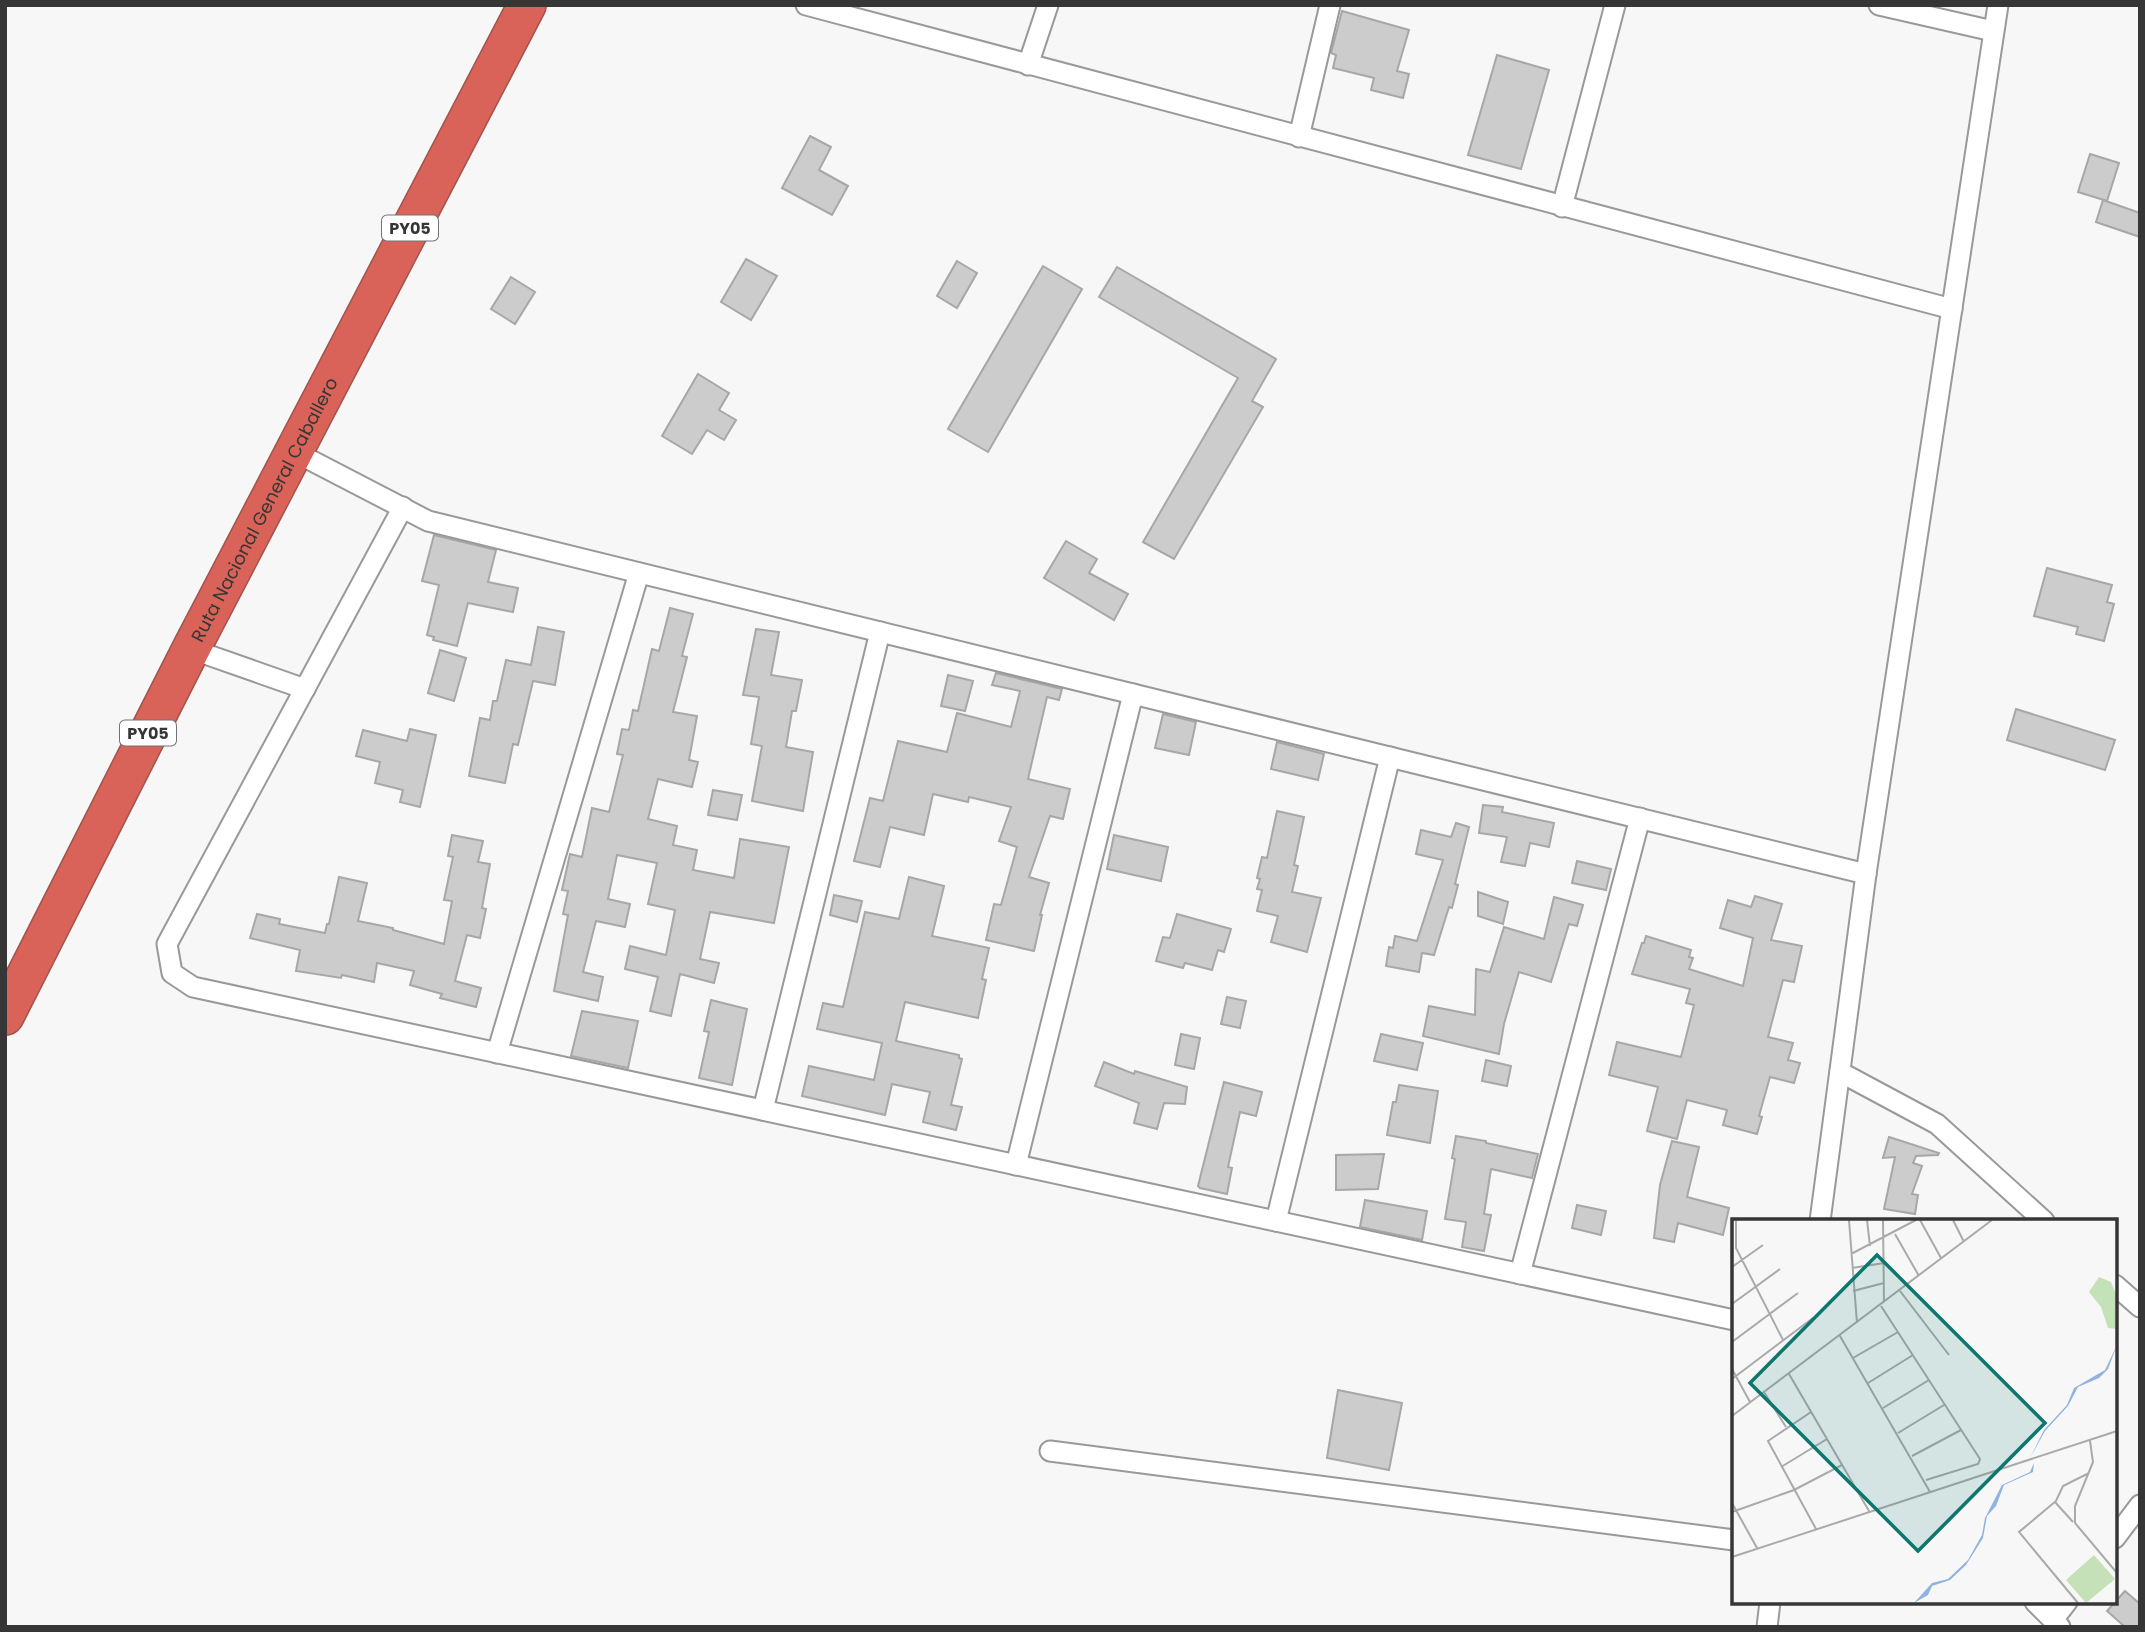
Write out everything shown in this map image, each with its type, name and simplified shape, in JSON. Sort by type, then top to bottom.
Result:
[{"type":"highway","name":"Ruta Nacional General Caballero","points":[[5,1016],[191,649],[527,5]]},
{"type":"street","points":[[806,5],[1952,309]]},
{"type":"street","points":[[1028,65],[1048,5]]},
{"type":"street","points":[[1299,137],[1330,5]]},
{"type":"street","points":[[1562,207],[1615,5]]},
{"type":"street","points":[[1879,5],[1993,31]]},
{"type":"street","points":[[1820,1219],[1866,874],[1998,5]]},
{"type":"street","points":[[293,452],[428,521],[1866,874]]},
{"type":"street","points":[[403,508],[167,944],[172,973],[193,987],[1732,1321]]},
{"type":"street","points":[[497,1053],[639,573]]},
{"type":"street","points":[[763,1110],[880,632]]},
{"type":"street","points":[[191,649],[305,689]]},
{"type":"street","points":[[1016,1165],[1133,694]]},
{"type":"street","points":[[1276,1222],[1390,757]]},
{"type":"street","points":[[1520,1274],[1640,818]]},
{"type":"street","points":[[1840,1072],[1937,1124],[2042,1219]]},
{"type":"street","points":[[2117,1287],[2140,1307]]},
{"type":"street","points":[[1050,1451],[1732,1541]]},
{"type":"street","points":[[2117,1535],[2140,1505]]},
{"type":"street","points":[[1767,1627],[1770,1604]]},
{"type":"street","points":[[2037,1604],[2057,1623],[2066,1604]]},
{"type":"building","points":[[1342,11],[1409,30],[1397,71],[1409,74],[1403,98],[1371,90],[1374,78],[1333,68],[1336,55],[1331,53]]},
{"type":"building","points":[[1497,55],[1549,70],[1521,169],[1468,155]]},
{"type":"building","points":[[810,136],[831,147],[819,170],[848,186],[832,215],[782,188]]},
{"type":"building","points":[[2090,154],[2119,163],[2107,201],[2078,192]]},
{"type":"building","points":[[2103,200],[2140,213],[2140,237],[2096,222]]},
{"type":"building","points":[[746,259],[777,276],[751,320],[721,302]]},
{"type":"building","points":[[957,261],[977,273],[957,308],[937,296]]},
{"type":"building","points":[[1043,266],[1082,289],[988,452],[948,429]]},
{"type":"building","points":[[1117,267],[1276,359],[1252,401],[1263,407],[1174,559],[1143,542],[1238,378],[1099,297]]},
{"type":"building","points":[[511,277],[535,292],[515,324],[491,309]]},
{"type":"building","points":[[698,374],[729,393],[719,410],[736,420],[724,440],[707,430],[692,454],[662,436]]},
{"type":"building","points":[[434,535],[496,550],[488,582],[518,588],[513,612],[468,603],[457,646],[433,640],[434,637],[427,635],[439,585],[422,581]]},
{"type":"building","points":[[1066,541],[1097,559],[1089,573],[1128,594],[1114,620],[1044,578]]},
{"type":"building","points":[[2047,568],[2112,585],[2107,602],[2114,604],[2104,641],[2076,634],[2078,627],[2034,616]]},
{"type":"building","points":[[670,608],[693,614],[682,656],[687,657],[673,712],[697,716],[689,760],[698,762],[692,787],[658,779],[648,819],[677,826],[673,845],[697,850],[693,870],[734,878],[740,839],[789,847],[774,923],[710,912],[700,959],[719,963],[714,983],[680,974],[671,1016],[650,1011],[658,977],[625,969],[630,946],[666,955],[675,910],[648,904],[657,863],[617,855],[608,899],[630,904],[625,927],[596,921],[583,972],[603,977],[598,1001],[554,991],[568,915],[563,914],[568,891],[562,890],[570,854],[582,857],[592,808],[609,812],[623,755],[617,754],[622,729],[629,730],[633,710],[638,711],[652,649],[659,651]]},
{"type":"building","points":[[538,627],[564,632],[555,685],[533,681],[518,745],[513,744],[505,783],[469,776],[480,718],[490,720],[506,660],[531,665]]},
{"type":"building","points":[[756,629],[779,632],[771,675],[802,680],[796,711],[792,711],[786,747],[813,752],[803,811],[752,801],[762,746],[751,744],[759,697],[743,695]]},
{"type":"building","points":[[440,650],[466,658],[454,701],[428,693]]},
{"type":"building","points":[[996,673],[1062,689],[1059,700],[1047,697],[1028,779],[1070,789],[1063,819],[1050,816],[1029,877],[1049,883],[1034,951],[986,940],[994,904],[1001,905],[1017,847],[999,841],[1011,807],[969,797],[968,802],[933,794],[924,835],[890,827],[880,867],[854,861],[870,798],[883,801],[898,741],[947,752],[957,713],[1011,727],[1020,691],[992,685]]},
{"type":"building","points":[[948,675],[973,681],[965,711],[941,706]]},
{"type":"building","points":[[2016,709],[2115,740],[2105,770],[2007,740]]},
{"type":"building","points":[[1163,714],[1196,722],[1189,755],[1155,748]]},
{"type":"building","points":[[410,729],[436,735],[420,807],[400,802],[403,790],[375,783],[380,762],[356,756],[363,730],[407,741]]},
{"type":"building","points":[[1277,742],[1324,754],[1318,780],[1271,769]]},
{"type":"building","points":[[713,790],[742,795],[737,820],[708,815]]},
{"type":"building","points":[[1483,805],[1503,807],[1502,812],[1554,823],[1549,847],[1530,843],[1525,866],[1501,862],[1507,837],[1479,833]]},
{"type":"building","points":[[1277,811],[1304,817],[1294,865],[1298,866],[1292,892],[1321,898],[1307,952],[1271,942],[1278,916],[1257,911],[1262,890],[1257,889],[1260,879],[1257,878],[1262,857],[1267,858]]},
{"type":"building","points":[[1456,823],[1469,827],[1452,908],[1449,907],[1434,955],[1422,953],[1419,972],[1386,966],[1389,947],[1393,948],[1395,936],[1417,941],[1443,860],[1416,854],[1421,830],[1451,837]]},
{"type":"building","points":[[452,835],[483,841],[478,862],[490,864],[480,938],[467,935],[455,981],[481,988],[476,1007],[440,998],[442,994],[410,985],[414,971],[377,963],[374,982],[342,975],[341,978],[296,971],[300,950],[250,938],[257,914],[280,919],[279,924],[325,933],[339,877],[367,883],[358,921],[393,928],[444,944],[452,901],[444,900],[453,857],[448,856]]},
{"type":"building","points":[[1114,835],[1168,847],[1161,881],[1107,869]]},
{"type":"building","points":[[1577,861],[1611,869],[1606,890],[1572,883]]},
{"type":"building","points":[[909,877],[944,886],[932,936],[989,948],[982,979],[986,980],[978,1018],[905,1002],[896,1041],[959,1055],[962,1059],[951,1105],[962,1107],[956,1130],[923,1122],[930,1092],[892,1084],[885,1115],[802,1096],[809,1066],[874,1080],[882,1043],[817,1029],[823,1003],[843,1007],[865,912],[899,919]]},
{"type":"building","points":[[1478,892],[1508,902],[1503,924],[1478,916]]},
{"type":"building","points":[[834,895],[862,901],[857,922],[830,915]]},
{"type":"building","points":[[1755,896],[1782,904],[1771,940],[1802,946],[1794,982],[1783,980],[1768,1037],[1793,1043],[1788,1060],[1800,1063],[1794,1083],[1770,1077],[1757,1134],[1723,1125],[1727,1110],[1687,1100],[1677,1139],[1647,1131],[1658,1087],[1609,1075],[1617,1042],[1681,1057],[1694,1005],[1686,1003],[1690,989],[1632,974],[1642,943],[1646,936],[1691,950],[1689,957],[1693,958],[1689,969],[1743,986],[1753,938],[1720,928],[1728,900],[1751,907]]},
{"type":"building","points":[[1554,897],[1583,905],[1577,926],[1569,924],[1551,982],[1519,972],[1504,1024],[1499,1054],[1423,1036],[1429,1006],[1475,1015],[1476,969],[1490,972],[1504,927],[1544,939]]},
{"type":"building","points":[[1177,914],[1231,929],[1224,952],[1218,950],[1212,970],[1185,963],[1183,968],[1156,961],[1163,937],[1170,938]]},
{"type":"building","points":[[1227,997],[1246,1001],[1240,1028],[1221,1024]]},
{"type":"building","points":[[711,1000],[747,1009],[732,1085],[699,1078],[709,1032],[704,1031]]},
{"type":"building","points":[[582,1011],[638,1021],[628,1068],[571,1056]]},
{"type":"building","points":[[1181,1034],[1200,1038],[1194,1069],[1175,1065]]},
{"type":"building","points":[[1381,1034],[1423,1043],[1417,1070],[1374,1061]]},
{"type":"building","points":[[1486,1060],[1511,1066],[1507,1086],[1482,1081]]},
{"type":"building","points":[[1104,1062],[1134,1074],[1135,1071],[1187,1087],[1185,1104],[1164,1103],[1157,1129],[1134,1123],[1139,1103],[1095,1086]]},
{"type":"building","points":[[1224,1082],[1262,1092],[1256,1116],[1240,1112],[1228,1167],[1232,1168],[1227,1194],[1198,1186]]},
{"type":"building","points":[[1399,1085],[1438,1091],[1430,1143],[1387,1135]]},
{"type":"building","points":[[1456,1136],[1538,1154],[1532,1178],[1491,1169],[1484,1214],[1491,1215],[1484,1251],[1462,1247],[1466,1222],[1445,1219]]},
{"type":"building","points":[[1889,1137],[1939,1153],[1916,1156],[1913,1163],[1922,1166],[1912,1194],[1918,1195],[1915,1214],[1884,1209],[1895,1157],[1883,1158]]},
{"type":"building","points":[[1672,1141],[1699,1147],[1687,1197],[1729,1208],[1723,1235],[1678,1223],[1674,1242],[1654,1238],[1660,1185]]},
{"type":"building","points":[[1384,1154],[1378,1189],[1336,1190],[1336,1155]]},
{"type":"building","points":[[1365,1200],[1427,1211],[1422,1240],[1360,1227]]},
{"type":"building","points":[[1577,1205],[1606,1211],[1601,1235],[1572,1228]]},
{"type":"building","points":[[1338,1390],[1402,1403],[1389,1470],[1327,1458]]},
{"type":"building","points":[[2125,1591],[2140,1604],[2140,1627],[2125,1627],[2107,1611],[2113,1604],[2117,1604],[2117,1600]]}]
